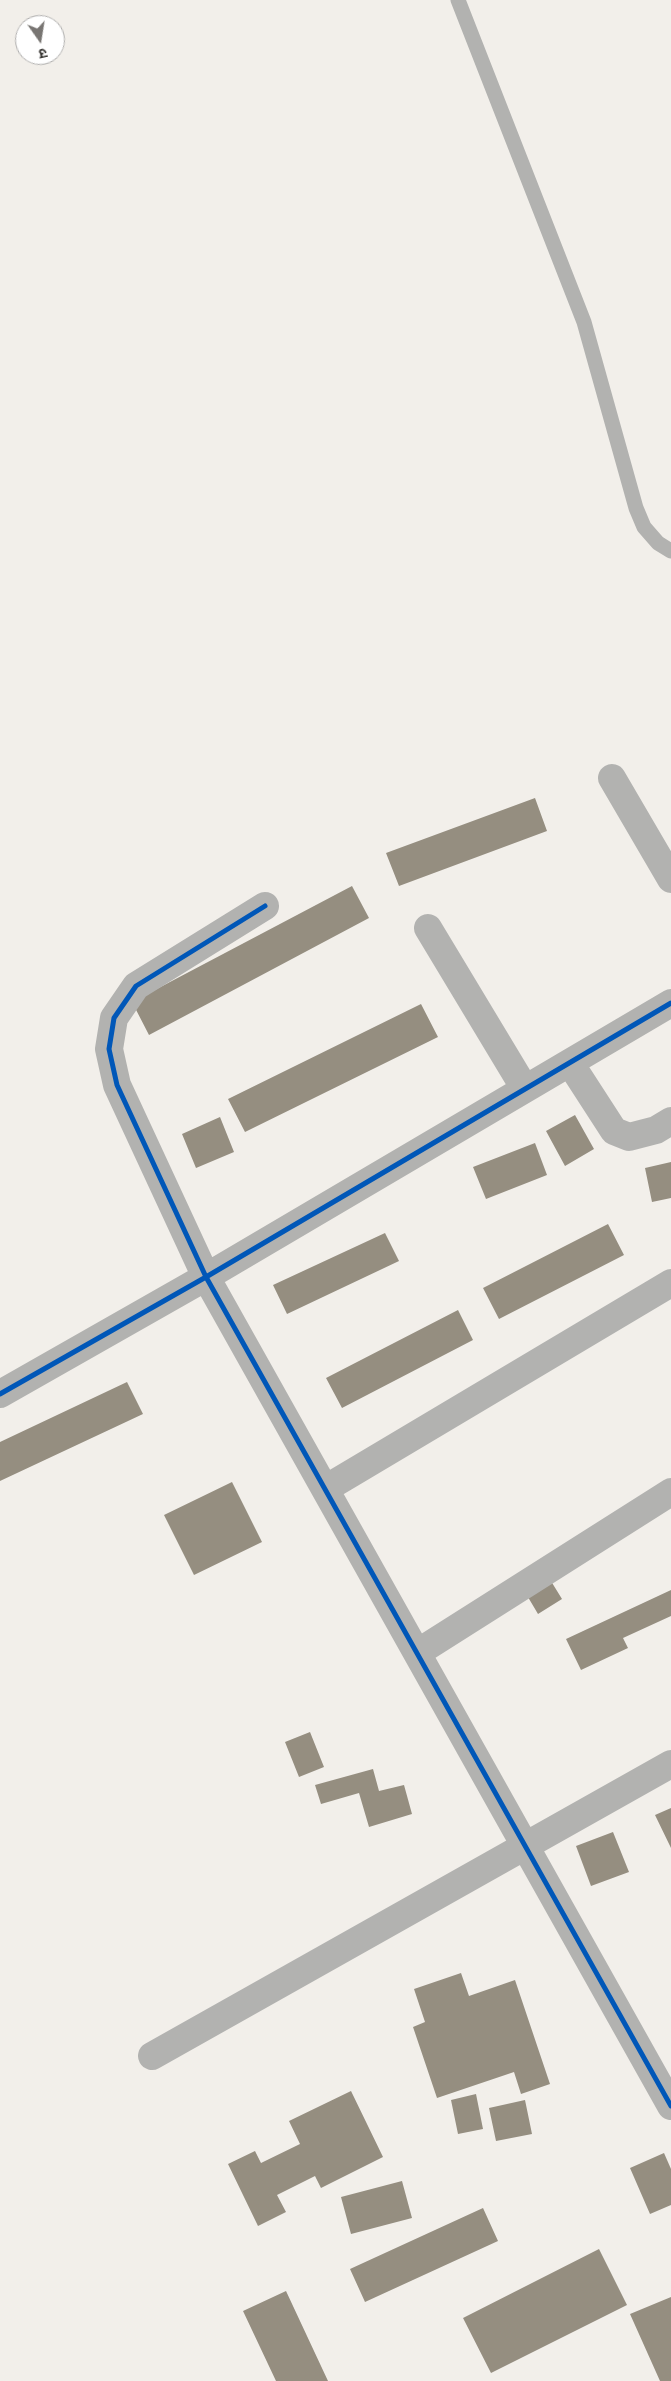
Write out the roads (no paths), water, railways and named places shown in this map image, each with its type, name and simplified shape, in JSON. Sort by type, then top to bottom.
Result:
[{"type":"street","points":[[612,778],[671,879]]},
{"type":"street","points":[[265,906],[136,986],[114,1018],[109,1049],[117,1084],[206,1277],[671,2106]]},
{"type":"street","points":[[428,928],[526,1089]]},
{"type":"street","points":[[0,1394],[206,1277],[671,1003]]},
{"type":"street","points":[[570,1063],[614,1131],[629,1137],[656,1130],[671,1121]]},
{"type":"street","points":[[325,1489],[671,1283]]},
{"type":"street","points":[[417,1653],[671,1492]]},
{"type":"street","points":[[152,2056],[671,1764]]},
{"type":"lane","points":[[458,0],[584,322],[636,508],[644,527],[658,544],[671,551]]}]
